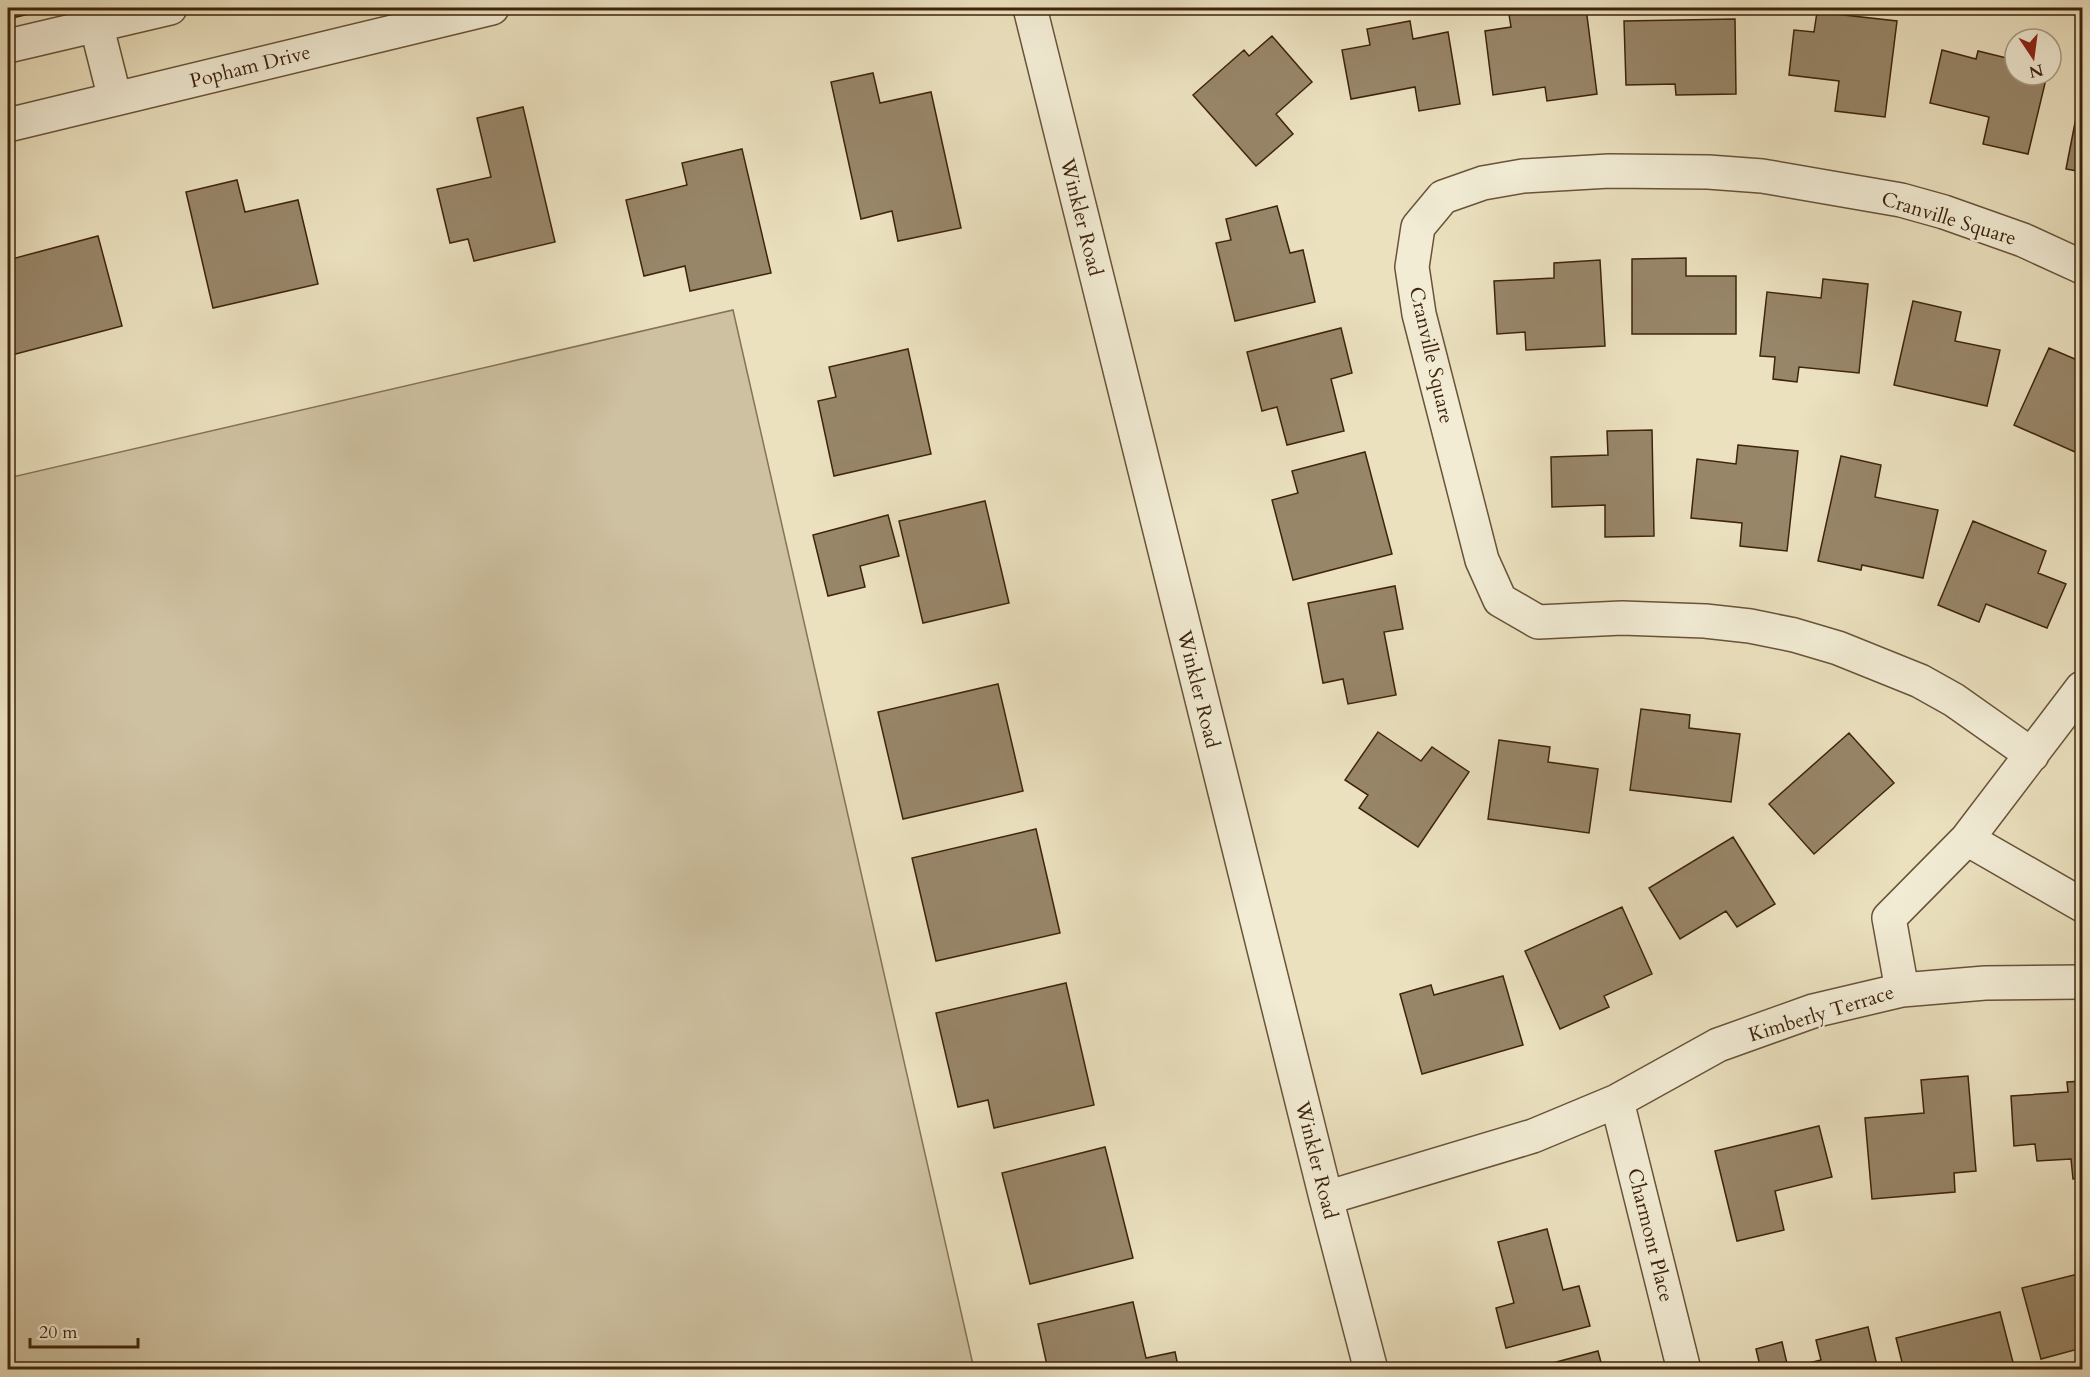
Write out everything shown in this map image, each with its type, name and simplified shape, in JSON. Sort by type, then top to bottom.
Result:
[{"type":"street","points":[[8,46],[94,16],[170,8]]},
{"type":"street","name":"Popham Drive","points":[[8,124],[492,8]]},
{"type":"street","name":"Winkler Road","points":[[1030,8],[1326,1198],[1371,1370]]},
{"type":"street","points":[[94,16],[115,99]]},
{"type":"street","name":"Cranville Square","points":[[2032,755],[1954,700],[1920,681],[1838,648],[1794,635],[1750,626],[1705,621],[1623,618],[1538,622],[1500,600],[1482,560],[1419,314],[1412,267],[1418,227],[1443,198],[1483,183],[1523,176],[1609,171],[1708,172],[1762,176],[1901,200],[1944,212],[2023,240],[2082,267]]},
{"type":"street","name":"Kimberly Terrace","points":[[1326,1198],[1533,1136],[1617,1101],[1718,1045],[1813,1011],[1902,990],[1889,918],[1967,838],[2082,687]]},
{"type":"street","points":[[1967,838],[2082,905]]},
{"type":"street","points":[[1902,990],[1985,983],[2082,981]]},
{"type":"street","name":"Charmont Place","points":[[1617,1101],[1684,1370]]},
{"type":"shaded area","points":[[733,310],[974,1369],[8,1369],[8,478]]},
{"type":"building","points":[[8,8],[36,8],[33,13],[8,19]]},
{"type":"building","points":[[1508,8],[1586,8],[1597,94],[1547,101],[1545,87],[1493,95],[1485,31],[1511,27]]},
{"type":"building","points":[[1817,12],[1897,21],[1885,117],[1835,111],[1839,81],[1789,75],[1794,30],[1814,32]]},
{"type":"building","points":[[1735,19],[1736,94],[1676,95],[1675,84],[1626,85],[1624,21]]},
{"type":"building","points":[[1410,21],[1413,39],[1448,32],[1460,104],[1419,111],[1415,87],[1351,99],[1342,50],[1370,45],[1367,29]]},
{"type":"building","points":[[1272,36],[1312,82],[1276,114],[1293,134],[1256,166],[1193,95],[1244,50],[1249,56]]},
{"type":"building","points":[[1942,50],[1976,59],[1978,51],[2003,57],[2003,87],[2044,87],[2028,154],[1983,144],[1989,117],[1930,103]]},
{"type":"building","points":[[873,73],[880,103],[931,92],[961,228],[898,241],[892,211],[861,219],[831,82]]},
{"type":"building","points":[[2082,87],[2082,172],[2066,169]]},
{"type":"building","points":[[523,107],[555,242],[474,261],[468,239],[450,243],[437,189],[491,177],[477,118]]},
{"type":"building","points":[[742,149],[771,273],[690,291],[685,266],[644,276],[626,200],[687,185],[682,163]]},
{"type":"building","points":[[237,180],[245,212],[298,200],[318,284],[213,308],[186,192]]},
{"type":"building","points":[[1277,206],[1290,253],[1303,250],[1315,302],[1235,321],[1216,243],[1231,240],[1226,219]]},
{"type":"building","points":[[98,236],[122,326],[8,356],[8,260]]},
{"type":"building","points":[[1686,258],[1686,276],[1736,276],[1736,334],[1632,334],[1632,259]]},
{"type":"building","points":[[1600,260],[1605,346],[1526,350],[1525,332],[1497,334],[1494,281],[1554,278],[1554,263]]},
{"type":"building","points":[[1823,279],[1868,284],[1859,373],[1799,367],[1797,382],[1773,379],[1775,357],[1760,356],[1767,292],[1821,298]]},
{"type":"building","points":[[1913,301],[1961,312],[1955,341],[2000,350],[1987,406],[1894,385]]},
{"type":"building","points":[[1341,328],[1352,373],[1331,379],[1344,431],[1287,445],[1277,407],[1262,411],[1247,352]]},
{"type":"building","points":[[2049,348],[2082,362],[2082,455],[2014,425]]},
{"type":"building","points":[[908,349],[931,454],[834,476],[818,401],[836,397],[829,367]]},
{"type":"building","points":[[1652,430],[1654,536],[1605,537],[1605,505],[1552,507],[1551,457],[1608,455],[1607,431]]},
{"type":"building","points":[[1738,445],[1798,451],[1787,551],[1740,546],[1742,523],[1691,518],[1697,459],[1736,464]]},
{"type":"building","points":[[1365,452],[1392,554],[1293,580],[1272,500],[1298,493],[1292,471]]},
{"type":"building","points":[[1841,456],[1881,465],[1875,497],[1938,510],[1923,578],[1862,565],[1861,570],[1818,561]]},
{"type":"building","points":[[985,501],[1009,603],[923,623],[899,521]]},
{"type":"building","points":[[888,515],[899,556],[860,566],[865,587],[828,596],[813,535]]},
{"type":"building","points":[[1973,521],[2046,551],[2038,573],[2066,584],[2047,628],[1986,604],[1979,622],[1938,605]]},
{"type":"building","points":[[1395,586],[1403,629],[1384,632],[1396,695],[1348,704],[1343,679],[1323,683],[1308,603]]},
{"type":"building","points":[[998,684],[1023,791],[903,819],[878,712]]},
{"type":"building","points":[[1641,709],[1690,715],[1689,728],[1740,734],[1731,802],[1630,790]]},
{"type":"building","points":[[1378,732],[1421,761],[1432,747],[1469,772],[1418,847],[1359,808],[1368,795],[1345,780]]},
{"type":"building","points":[[1849,733],[1894,783],[1814,854],[1769,804]]},
{"type":"building","points":[[1499,740],[1550,747],[1548,762],[1598,769],[1589,833],[1488,819]]},
{"type":"building","points":[[1036,829],[1060,933],[936,961],[912,858]]},
{"type":"building","points":[[1733,837],[1775,904],[1737,927],[1726,911],[1680,939],[1649,888]]},
{"type":"building","points":[[1622,907],[1652,974],[1604,996],[1609,1007],[1560,1029],[1525,951]]},
{"type":"building","points":[[1503,976],[1523,1045],[1422,1074],[1400,994],[1431,985],[1434,995]]},
{"type":"building","points":[[1066,983],[1094,1105],[994,1128],[988,1100],[958,1107],[936,1013]]},
{"type":"building","points":[[1968,1076],[1976,1171],[1954,1173],[1955,1192],[1872,1199],[1865,1118],[1924,1113],[1921,1080]]},
{"type":"building","points":[[2082,1081],[2082,1178],[2073,1179],[2071,1159],[2037,1161],[2035,1144],[2014,1146],[2011,1096],[2068,1092],[2067,1082]]},
{"type":"building","points":[[1819,1126],[1832,1177],[1775,1191],[1784,1230],[1737,1241],[1715,1151]]},
{"type":"building","points":[[1105,1147],[1133,1258],[1030,1284],[1002,1173]]},
{"type":"building","points":[[1547,1229],[1563,1290],[1579,1286],[1590,1326],[1506,1348],[1496,1308],[1514,1303],[1498,1242]]},
{"type":"building","points":[[2082,1273],[2082,1348],[2041,1359],[2022,1288]]},
{"type":"building","points":[[1133,1302],[1146,1358],[1175,1352],[1179,1370],[1048,1370],[1038,1324]]},
{"type":"building","points":[[2000,1312],[2015,1370],[1904,1370],[1896,1338]]},
{"type":"building","points":[[1868,1327],[1878,1370],[1761,1370],[1756,1349],[1782,1342],[1788,1368],[1821,1360],[1816,1340]]},
{"type":"building","points":[[1598,1351],[1603,1370],[1526,1370]]}]
